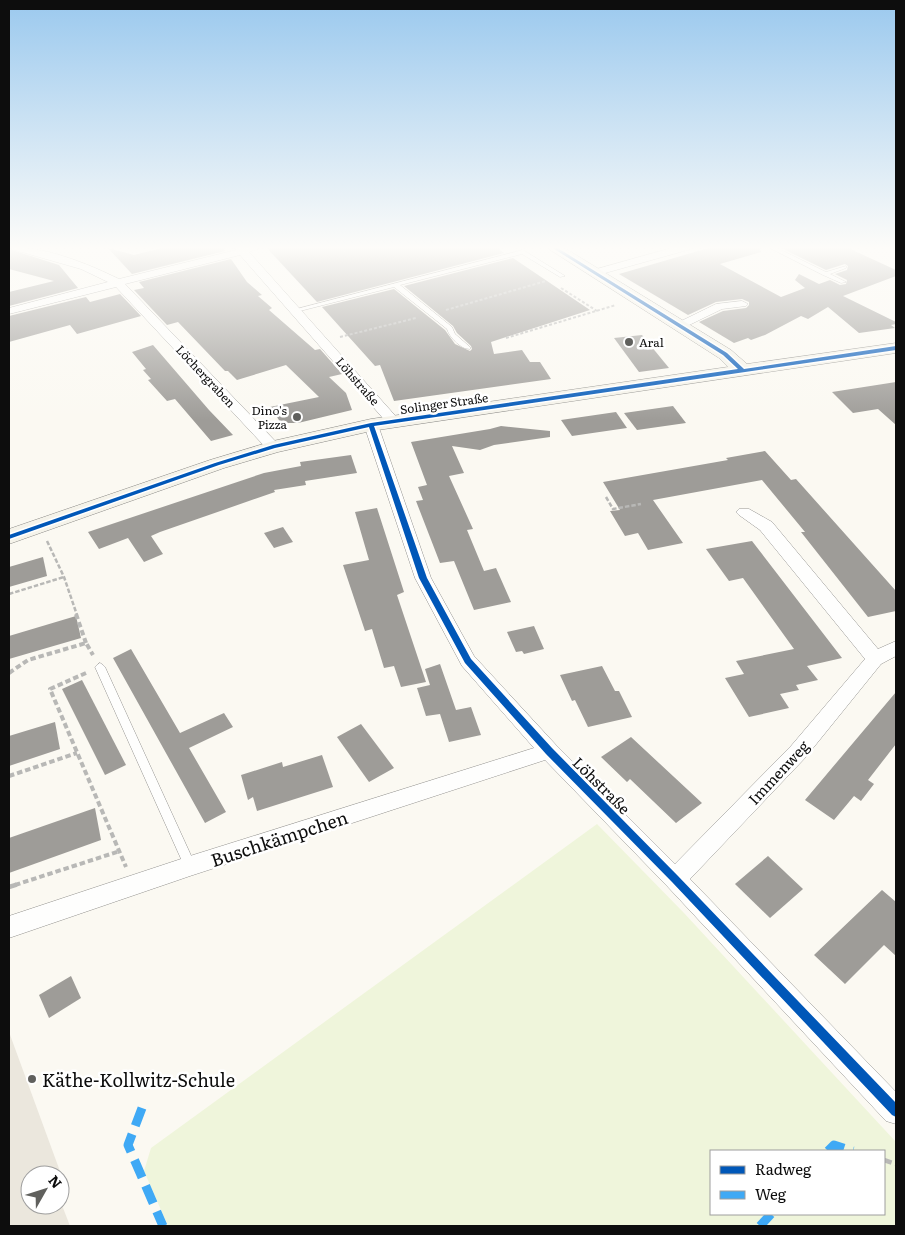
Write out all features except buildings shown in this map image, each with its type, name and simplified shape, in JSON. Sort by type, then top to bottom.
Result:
[{"type":"main road","points":[[645,305],[725,354],[743,371]]},
{"type":"main road","name":"Solinger Straße","points":[[9,537],[147,487],[273,447],[371,425],[896,348]]},
{"type":"street","points":[[9,311],[34,305]]},
{"type":"street","name":"Löchergraben","points":[[138,305],[273,447]]},
{"type":"street","name":"Löhstraße","points":[[291,305],[393,421]]},
{"type":"street","points":[[679,326],[720,306],[735,305]]},
{"type":"street","name":"Löhstraße","points":[[371,425],[423,578],[468,661],[549,751],[676,879],[896,1111]]},
{"type":"street","points":[[744,512],[766,526],[875,659]]},
{"type":"street","name":"Immenweg","points":[[676,879],[798,752],[875,659],[896,648]]},
{"type":"street","name":"Buschkämpchen","points":[[9,927],[133,887],[190,866],[549,751]]},
{"type":"lane","points":[[296,310],[317,305]]},
{"type":"lane","points":[[421,305],[450,328],[452,335],[468,348]]},
{"type":"lane","points":[[100,667],[190,866]]},
{"type":"path","points":[[506,338],[617,305]]},
{"type":"path","points":[[606,497],[613,509],[641,504]]},
{"type":"path","points":[[40,525],[64,577],[86,643],[100,667],[50,689],[64,727],[120,850],[133,887]]},
{"type":"path","points":[[9,594],[64,577]]},
{"type":"path","points":[[9,672],[28,660],[86,643]]},
{"type":"path","points":[[9,776],[77,753]]},
{"type":"path","points":[[9,887],[120,850]]},
{"type":"green space","points":[[597,824],[684,913],[896,1142],[896,1226],[168,1226],[144,1171],[151,1148]]},
{"type":"shaded area","points":[[9,1032],[58,1165],[20,1165],[20,1215],[66,1215],[70,1226],[9,1226]]},
{"type":"marked path","points":[[142,1108],[128,1145],[163,1226]]},
{"type":"marked path","points":[[829,1150],[834,1145],[850,1150]]},
{"type":"marked path","points":[[760,1226],[770,1215]]},
{"type":"cycle path","points":[[646,305],[725,354],[743,371]]},
{"type":"cycle path","points":[[9,537],[217,464],[273,447],[371,425],[896,348]]},
{"type":"cycle path","points":[[371,425],[423,578],[468,661],[549,751],[675,879],[896,1111]]},
{"type":"place","name":"Aral","points":[[629,342]]},
{"type":"place","name":"Dino's Pizza","points":[[297,417]]},
{"type":"place","name":"Käthe-Kollwitz-Schule","points":[[32,1079]]}]
